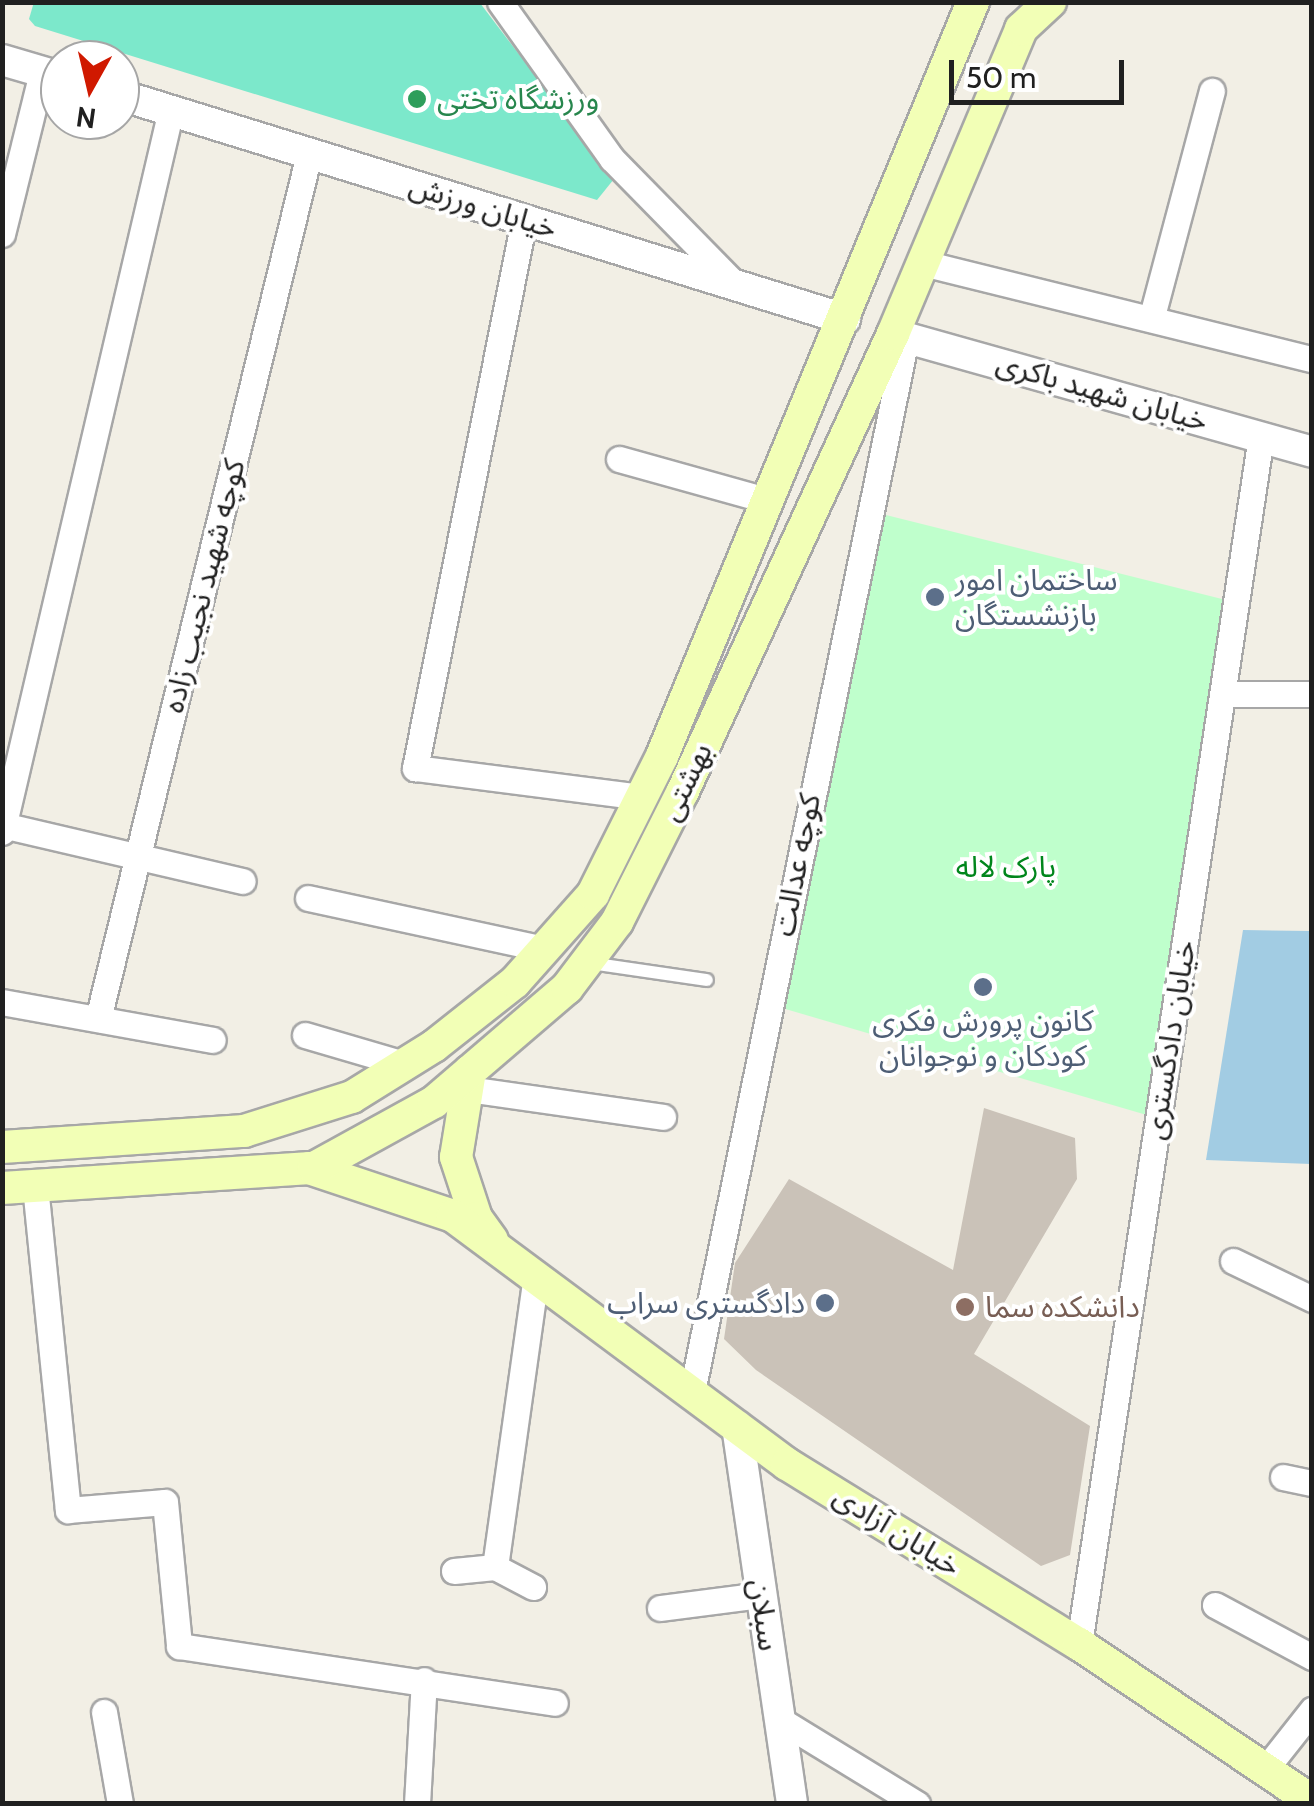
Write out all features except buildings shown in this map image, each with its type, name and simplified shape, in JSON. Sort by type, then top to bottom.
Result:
[{"type":"main road","name":"بهشتی","points":[[2,1147],[244,1132],[352,1097],[404,1064],[514,982],[593,894],[642,797],[769,501],[973,2]]},
{"type":"main road","name":"بهشتی","points":[[19,1187],[310,1168],[469,1080],[567,988],[616,922],[683,791],[899,336],[923,263],[1021,29],[1050,2]]},
{"type":"main road","points":[[845,319],[899,336]]},
{"type":"main road","points":[[469,1080],[456,1157],[476,1218],[494,1244]]},
{"type":"main road","name":"خیابان آزادی","points":[[310,1168],[452,1216],[736,1426],[1268,1767],[1312,1801]]},
{"type":"street","points":[[500,2],[612,159],[736,285]]},
{"type":"street","points":[[2,60],[40,72]]},
{"type":"street","points":[[1152,316],[1212,91]]},
{"type":"street","name":"خیابان ورزش","points":[[140,101],[845,319]]},
{"type":"street","points":[[171,110],[3,828],[139,852],[243,881]]},
{"type":"street","points":[[2,234],[40,111]]},
{"type":"street","name":"کوچه شهید نجیب زاده","points":[[98,1019],[309,154]]},
{"type":"street","points":[[524,220],[416,768],[642,797]]},
{"type":"street","points":[[923,263],[1152,316],[1312,359]]},
{"type":"street","name":"خیابان شهید باکری","points":[[899,336],[1312,452]]},
{"type":"street","name":"کوچه عدالت","points":[[692,1392],[899,336]]},
{"type":"street","name":"خیابان دادگستری","points":[[1079,1644],[1260,436]]},
{"type":"street","points":[[619,459],[769,501]]},
{"type":"street","points":[[1230,694],[1312,694]]},
{"type":"street","points":[[308,898],[544,949]]},
{"type":"street","points":[[2,1002],[213,1040]]},
{"type":"street","points":[[305,1036],[404,1064]]},
{"type":"street","points":[[469,1080],[663,1117]]},
{"type":"street","points":[[19,1187],[68,1510],[165,1502],[179,1646],[424,1680],[555,1703]]},
{"type":"street","points":[[1233,1261],[1312,1299]]},
{"type":"street","points":[[494,1567],[536,1276]]},
{"type":"street","name":"سبلان","points":[[736,1426],[792,1804]]},
{"type":"street","points":[[1284,1478],[1312,1484]]},
{"type":"street","points":[[454,1571],[494,1567],[533,1586]]},
{"type":"street","points":[[660,1608],[761,1595]]},
{"type":"street","points":[[1214,1605],[1312,1657]]},
{"type":"street","points":[[416,1804],[424,1680]]},
{"type":"street","points":[[1268,1767],[1312,1710]]},
{"type":"street","points":[[104,1712],[120,1804]]},
{"type":"street","points":[[780,1720],[917,1804]]},
{"type":"lane","points":[[586,962],[707,980]]},
{"type":"green space","name":"ورزشگاه تختی","points":[[34,2],[480,3],[614,179],[597,200],[140,59],[140,40],[80,40],[35,26],[29,19]]},
{"type":"green space","name":"پارک لاله","points":[[882,514],[1246,605],[1157,1118],[782,1008]]},
{"type":"water","points":[[1243,930],[1311,931],[1311,1164],[1206,1160]]},
{"type":"place","name":"ورزشگاه تختی","points":[[417,99]]},
{"type":"place","name":"ساختمان امور بازنشستگان","points":[[935,597]]},
{"type":"place","name":"کانون پرورش فکری کودکان و نوجوانان","points":[[983,987]]},
{"type":"place","name":"دادگستری سراب","points":[[825,1303]]},
{"type":"place","name":"دانشکده سما","points":[[965,1307]]}]
